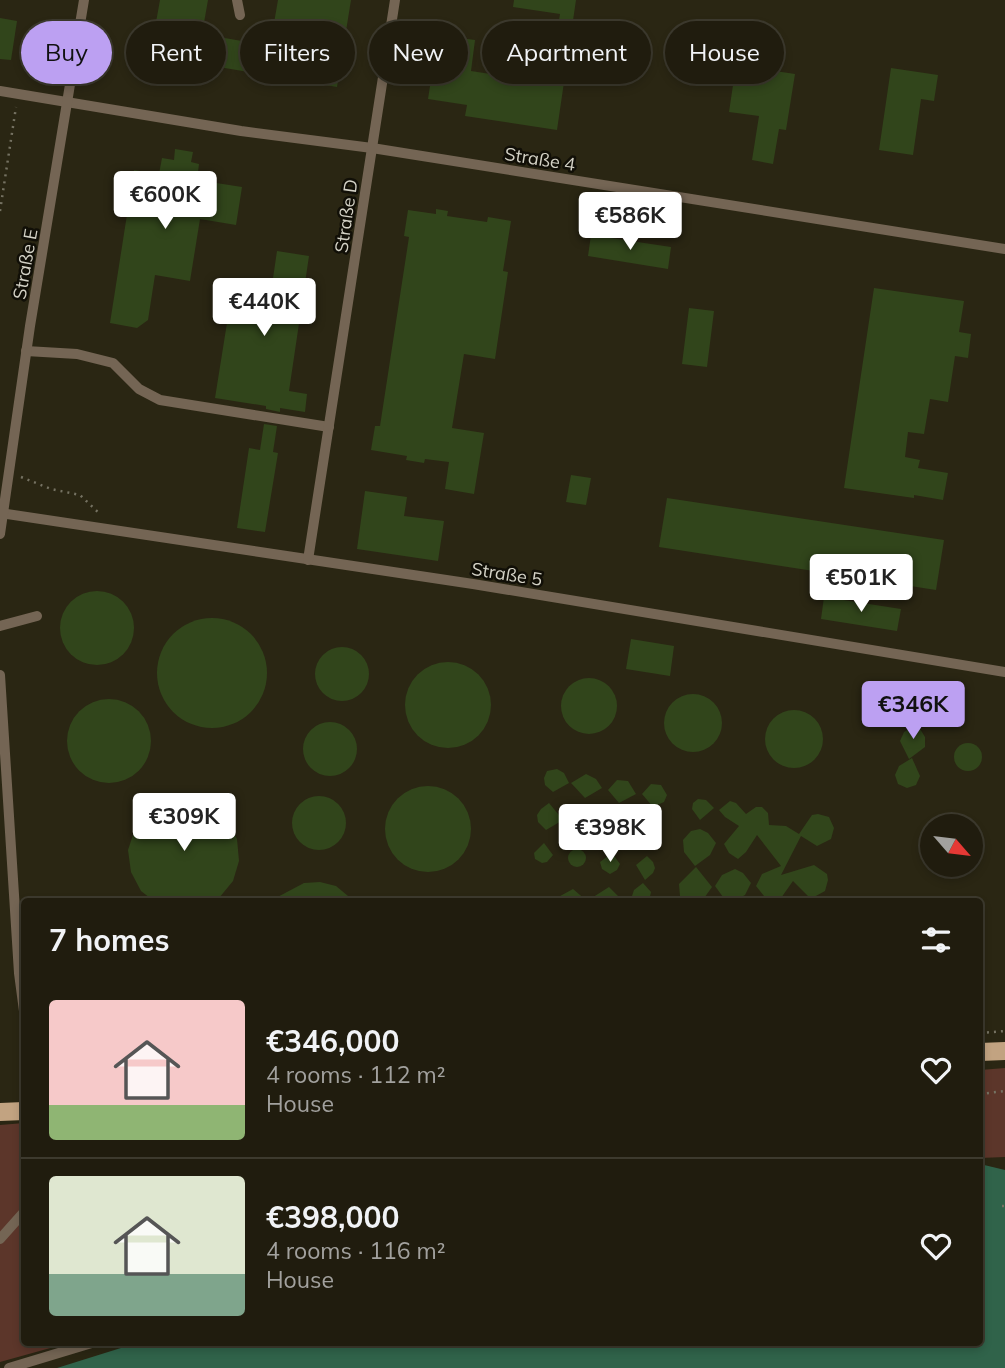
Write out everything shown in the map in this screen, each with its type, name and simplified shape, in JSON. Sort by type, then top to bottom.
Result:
[{"type":"main road","points":[[983,1056],[1005,1051]]},
{"type":"main road","points":[[0,1112],[21,1111]]},
{"type":"lane","name":"Straße E","points":[[0,534],[26,351],[84,0]]},
{"type":"lane","points":[[237,0],[240,15]]},
{"type":"lane","name":"Straße D","points":[[308,560],[395,0]]},
{"type":"lane","name":"Straße 4","points":[[0,91],[1005,249]]},
{"type":"lane","points":[[26,351],[77,354],[113,363],[139,388],[160,400],[329,427]]},
{"type":"lane","name":"Straße 5","points":[[1,513],[473,584],[1005,672]]},
{"type":"lane","points":[[0,626],[37,616]]},
{"type":"lane","points":[[0,675],[4,817],[21,966]]},
{"type":"lane","points":[[0,1239],[21,1215]]},
{"type":"lane","points":[[9,1368],[82,1346]]},
{"type":"path","points":[[0,211],[18,93]]},
{"type":"path","points":[[8,475],[79,495],[104,517],[112,531]]},
{"type":"path","points":[[983,1033],[1005,1031]]},
{"type":"path","points":[[983,1094],[1005,1091]]},
{"type":"shaded area","points":[[1005,1068],[1005,1157],[983,1158],[983,1070]]},
{"type":"shaded area","points":[[21,1123],[21,1346],[58,1346],[0,1362],[0,1125]]},
{"type":"shaded area","points":[[983,1165],[1005,1170],[1005,1368],[57,1368],[127,1346],[983,1346]]},
{"type":"building","points":[[160,0],[208,0],[204,21],[156,21]]},
{"type":"building","points":[[278,0],[351,0],[348,21],[274,21]]},
{"type":"building","points":[[514,0],[576,0],[573,21],[559,21],[560,14],[513,7]]},
{"type":"building","points":[[0,18],[17,21],[11,60],[0,59]]},
{"type":"building","points":[[226,38],[240,41],[240,71],[226,68]]},
{"type":"building","points":[[468,39],[475,40],[471,71],[482,73],[482,84],[564,84],[557,130],[465,116],[467,105],[428,99],[430,84],[468,84]]},
{"type":"building","points":[[891,68],[938,75],[934,101],[921,99],[913,155],[879,150]]},
{"type":"building","points":[[784,72],[795,74],[786,130],[779,129],[773,164],[752,160],[759,116],[729,112],[733,84],[784,84]]},
{"type":"building","points":[[175,149],[193,152],[191,162],[199,164],[197,180],[242,187],[236,225],[200,219],[190,281],[155,275],[148,320],[137,328],[110,323],[134,170],[159,174],[162,158],[174,160]]},
{"type":"building","points":[[436,209],[448,211],[447,216],[487,222],[488,217],[511,221],[503,271],[508,272],[495,359],[464,354],[452,428],[484,433],[474,494],[445,489],[449,462],[425,459],[424,463],[406,460],[407,456],[371,450],[375,426],[380,426],[409,237],[404,236],[408,210],[436,214]]},
{"type":"building","points":[[591,235],[671,247],[668,269],[588,256]]},
{"type":"building","points":[[277,251],[309,256],[289,391],[307,394],[305,412],[280,408],[280,412],[266,409],[266,406],[215,398],[234,279],[272,285]]},
{"type":"building","points":[[874,288],[964,301],[959,332],[971,334],[968,358],[955,356],[948,402],[930,399],[924,434],[908,432],[905,457],[920,460],[918,468],[948,473],[943,500],[844,488]]},
{"type":"building","points":[[689,308],[714,311],[707,367],[682,364]]},
{"type":"building","points":[[264,424],[277,426],[273,452],[278,453],[265,532],[237,528],[249,448],[260,450]]},
{"type":"building","points":[[571,475],[591,478],[586,505],[566,502]]},
{"type":"building","points":[[365,491],[407,497],[404,516],[444,521],[438,561],[357,549]]},
{"type":"building","points":[[667,498],[944,540],[936,590],[659,547]]},
{"type":"building","points":[[90,591],[104,591],[118,597],[128,607],[134,628],[132,642],[118,659],[104,665],[90,665],[76,659],[66,649],[60,635],[60,621],[66,607],[76,597]]},
{"type":"building","points":[[824,597],[901,609],[897,631],[821,619]]},
{"type":"building","points":[[212,618],[233,622],[251,634],[263,652],[267,673],[263,694],[251,712],[233,724],[212,728],[191,724],[173,712],[161,694],[157,673],[161,652],[173,634],[191,622]]},
{"type":"building","points":[[631,639],[674,646],[670,676],[626,669]]},
{"type":"building","points":[[342,647],[361,655],[369,674],[361,693],[342,701],[323,693],[315,674],[323,655]]},
{"type":"building","points":[[448,662],[472,669],[484,681],[491,705],[484,729],[472,741],[448,748],[424,741],[412,729],[405,705],[412,681],[424,669]]},
{"type":"building","points":[[589,678],[600,680],[609,686],[615,695],[615,717],[609,726],[600,732],[589,734],[578,732],[569,726],[563,717],[561,706],[563,695],[569,686],[578,680]]},
{"type":"building","points":[[923,689],[932,693],[935,703],[931,711],[918,719],[910,701],[914,692]]},
{"type":"building","points":[[693,694],[709,699],[717,707],[722,723],[717,739],[709,747],[693,752],[677,747],[669,739],[664,723],[669,707],[677,699]]},
{"type":"building","points":[[109,699],[125,702],[139,711],[148,725],[151,741],[148,757],[139,771],[125,780],[109,783],[93,780],[79,771],[70,757],[67,741],[70,725],[79,711],[93,702]]},
{"type":"building","points":[[794,710],[810,715],[818,723],[823,739],[818,755],[810,763],[794,768],[778,763],[770,755],[765,739],[770,723],[778,715]]},
{"type":"building","points":[[330,722],[349,730],[357,749],[349,768],[330,776],[311,768],[303,749],[311,730]]},
{"type":"building","points":[[917,724],[925,737],[925,747],[909,759],[900,741],[904,732]]},
{"type":"building","points":[[968,743],[978,747],[982,757],[978,767],[968,771],[958,767],[954,757],[958,747]]},
{"type":"building","points":[[912,758],[920,776],[916,785],[907,788],[898,784],[895,775],[899,766]]},
{"type":"building","points":[[557,769],[564,773],[569,783],[553,792],[545,785],[544,778],[547,771]]},
{"type":"building","points":[[586,774],[596,779],[602,788],[585,798],[571,783]]},
{"type":"building","points":[[617,780],[628,781],[636,794],[619,803],[608,790]]},
{"type":"building","points":[[651,784],[661,785],[667,795],[664,802],[653,807],[642,794]]},
{"type":"building","points":[[420,786],[436,786],[459,798],[468,812],[471,829],[468,846],[459,860],[436,872],[420,872],[404,865],[392,853],[385,837],[385,821],[392,805],[404,793]]},
{"type":"building","points":[[319,796],[338,804],[346,823],[338,842],[319,850],[300,842],[292,823],[300,804]]},
{"type":"building","points":[[698,799],[706,800],[714,808],[700,820],[692,809],[693,803]]},
{"type":"building","points":[[189,800],[210,806],[227,820],[237,839],[239,861],[233,881],[219,898],[150,898],[141,891],[131,872],[128,850],[135,829],[148,812],[168,802]]},
{"type":"building","points":[[730,801],[736,803],[746,814],[756,807],[762,807],[768,813],[769,825],[786,826],[799,834],[812,815],[829,817],[834,828],[831,839],[817,846],[801,836],[781,875],[814,865],[827,874],[825,891],[814,897],[808,896],[793,881],[781,898],[764,896],[756,886],[762,874],[781,866],[757,835],[738,859],[729,853],[724,844],[739,826],[719,810]]},
{"type":"building","points":[[549,803],[563,820],[546,830],[538,822],[537,815]]},
{"type":"building","points":[[583,808],[596,825],[580,834],[566,819]]},
{"type":"building","points":[[617,814],[625,820],[630,830],[614,840],[600,824]]},
{"type":"building","points":[[650,819],[658,826],[660,833],[657,840],[647,845],[633,829]]},
{"type":"building","points":[[700,829],[708,833],[716,843],[710,855],[695,866],[684,852],[683,840],[691,831]]},
{"type":"building","points":[[544,843],[553,855],[547,862],[542,863],[535,859],[534,853]]},
{"type":"building","points":[[573,849],[581,849],[586,858],[584,865],[573,867],[568,862],[568,854]]},
{"type":"building","points":[[612,853],[620,864],[617,870],[610,874],[602,869],[600,862]]},
{"type":"building","points":[[647,856],[655,868],[645,880],[636,865]]},
{"type":"building","points":[[696,867],[712,887],[704,898],[682,898],[679,884]]},
{"type":"building","points":[[735,869],[743,873],[751,883],[745,895],[739,898],[723,897],[715,886],[722,875]]},
{"type":"building","points":[[320,882],[336,886],[350,898],[276,898],[304,883]]},
{"type":"building","points":[[643,883],[651,892],[650,898],[634,898],[634,890]]},
{"type":"building","points":[[609,887],[620,898],[592,898]]},
{"type":"building","points":[[573,889],[584,898],[556,898]]}]
